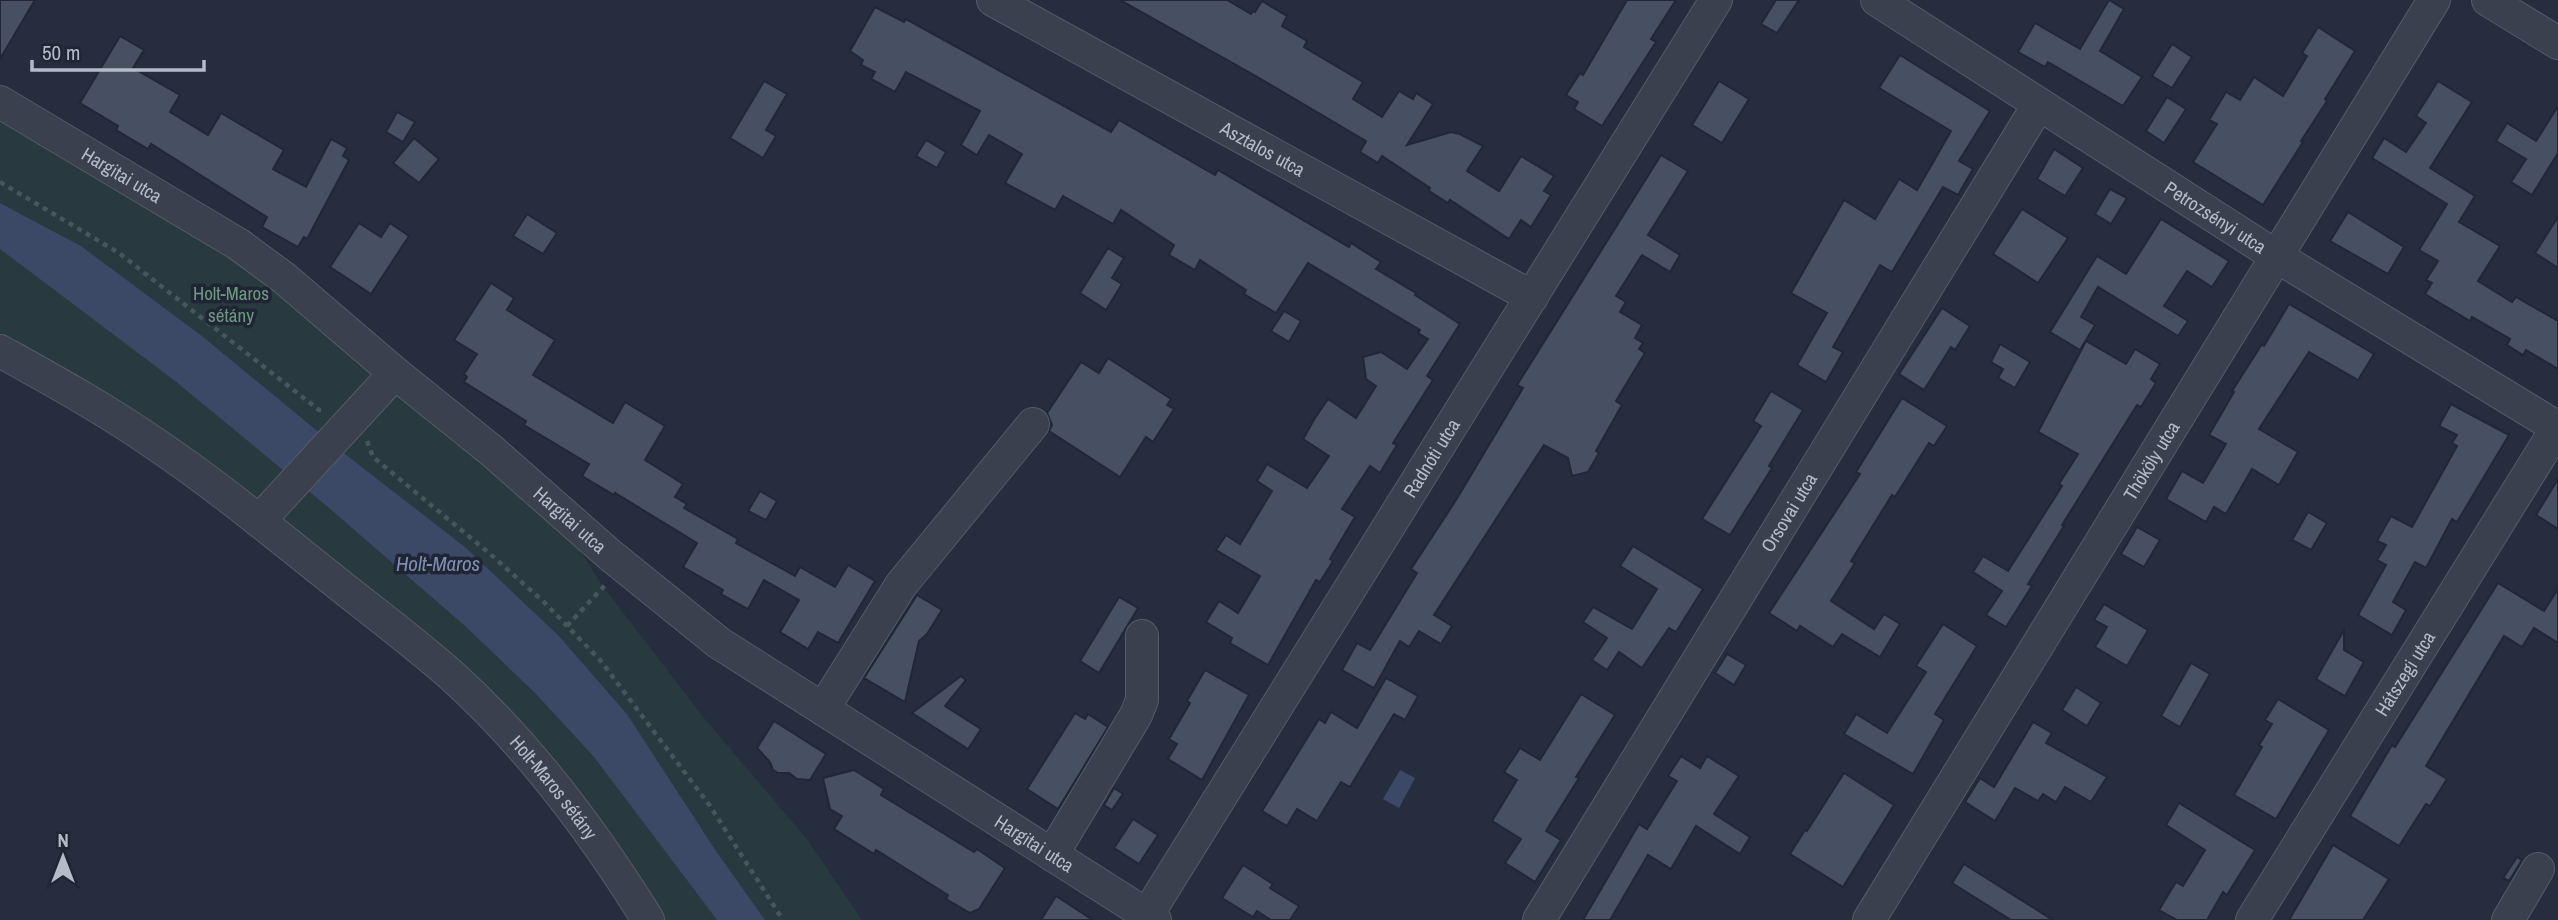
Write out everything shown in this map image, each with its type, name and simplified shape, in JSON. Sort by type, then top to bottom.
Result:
[{"type":"street","name":"Asztalos utca","points":[[993,0],[1532,298]]},
{"type":"street","name":"Radnóti utca","points":[[1149,918],[1716,0]]},
{"type":"street","name":"Petrozsényi utca","points":[[1877,0],[2276,256],[2558,428]]},
{"type":"street","name":"Thököly utca","points":[[1869,920],[2434,0]]},
{"type":"street","points":[[2488,0],[2558,43]]},
{"type":"street","name":"Hargitai utca","points":[[0,102],[238,244],[284,278],[719,643],[1149,918]]},
{"type":"street","name":"Orsovai utca","points":[[1539,920],[2039,104]]},
{"type":"street","name":"Holt-Maros sétány","points":[[0,351],[154,443],[259,521],[449,673],[489,711],[535,762],[579,818],[648,920]]},
{"type":"street","points":[[259,521],[395,373]]},
{"type":"street","points":[[824,709],[901,585],[1033,424]]},
{"type":"street","name":"Hátszegi utca","points":[[2252,920],[2558,428]]},
{"type":"street","points":[[1052,855],[1136,715],[1142,700],[1142,636]]},
{"type":"street","points":[[2508,920],[2539,869]]},
{"type":"path","points":[[0,182],[119,253],[319,410],[342,412],[348,424],[362,428],[373,457],[489,553],[600,660],[710,806],[783,920]]},
{"type":"path","points":[[567,626],[624,566]]},
{"type":"green space","name":"Holt-Maros sétány","points":[[0,110],[249,264],[567,530],[602,585],[704,718],[806,838],[862,920],[765,920],[716,851],[627,714],[559,636],[465,547],[349,457],[202,336],[81,246],[0,203]]},
{"type":"green space","name":"Holt-Maros sétány","points":[[0,249],[175,381],[329,508],[466,627],[534,692],[594,757],[717,920],[648,920],[449,673],[0,351]]},
{"type":"water","name":"Holt-Maros","points":[[0,203],[81,246],[202,336],[349,457],[465,547],[559,636],[627,714],[716,851],[765,920],[717,920],[594,757],[534,692],[466,627],[329,508],[175,381],[0,249]]},
{"type":"water","points":[[1400,770],[1415,778],[1399,808],[1383,799]]},
{"type":"building","points":[[0,0],[35,0],[0,59]]},
{"type":"building","points":[[1120,0],[1227,0],[1251,14],[1262,1],[1287,16],[1282,26],[1307,41],[1304,47],[1363,82],[1353,99],[1382,117],[1399,91],[1413,99],[1416,93],[1433,104],[1407,145],[1451,132],[1460,134],[1483,146],[1467,171],[1499,191],[1521,156],[1554,176],[1544,191],[1551,195],[1531,227],[1521,220],[1509,239],[1450,200],[1448,203],[1429,191],[1430,188],[1382,156],[1378,163],[1360,152],[1366,141]]},
{"type":"building","points":[[1627,0],[1676,0],[1651,39],[1656,42],[1602,126],[1574,109],[1578,102],[1566,95],[1580,73],[1583,75]]},
{"type":"building","points":[[1776,0],[1799,0],[1777,33],[1761,24]]},
{"type":"building","points":[[2109,0],[2124,9],[2100,51],[2142,77],[2123,106],[2048,62],[2045,67],[2018,52],[2035,23],[2080,49]]},
{"type":"building","points":[[875,7],[904,22],[906,19],[1111,132],[1119,120],[1215,175],[1218,170],[1349,247],[1351,243],[1381,262],[1376,269],[1460,324],[1427,376],[1433,380],[1393,443],[1397,445],[1380,473],[1370,466],[1342,509],[1355,517],[1330,559],[1333,561],[1320,582],[1316,580],[1268,665],[1230,643],[1232,638],[1206,622],[1219,601],[1238,613],[1260,576],[1216,550],[1226,535],[1240,544],[1272,491],[1257,481],[1267,464],[1307,488],[1329,456],[1303,439],[1315,418],[1328,399],[1356,418],[1376,386],[1366,379],[1363,357],[1381,352],[1407,369],[1428,339],[1418,333],[1420,330],[1308,263],[1276,313],[1244,294],[1246,290],[1200,260],[1195,270],[1169,255],[1174,245],[1121,210],[1113,224],[1063,196],[1055,210],[1005,183],[1022,154],[989,135],[977,155],[961,145],[980,111],[906,72],[895,92],[871,79],[875,72],[861,65],[863,60],[850,51]]},
{"type":"building","points":[[2318,27],[2355,51],[2263,205],[2193,162],[2217,124],[2209,120],[2226,92],[2240,100],[2254,77],[2283,96],[2307,56],[2302,53]]},
{"type":"building","points":[[120,36],[144,50],[133,68],[180,95],[170,112],[208,135],[221,113],[284,150],[273,169],[306,187],[331,139],[347,148],[343,156],[349,160],[307,239],[304,237],[298,247],[262,227],[267,217],[151,144],[148,149],[116,130],[118,126],[80,103]]},
{"type":"building","points":[[2172,44],[2192,57],[2172,88],[2152,76]]},
{"type":"building","points":[[1900,55],[1990,111],[1959,161],[1973,169],[1958,195],[1943,187],[1892,272],[1880,265],[1833,347],[1843,352],[1826,382],[1797,365],[1827,313],[1791,293],[1844,200],[1875,219],[1899,179],[1917,190],[1951,131],[1879,88]]},
{"type":"building","points":[[764,81],[787,94],[766,130],[776,136],[763,158],[730,138]]},
{"type":"building","points":[[1719,81],[1749,99],[1722,143],[1692,125]]},
{"type":"building","points":[[2438,81],[2472,102],[2430,168],[2475,196],[2459,222],[2500,246],[2478,281],[2512,302],[2516,297],[2558,321],[2558,369],[2526,350],[2523,355],[2507,345],[2510,339],[2472,317],[2470,321],[2425,294],[2432,283],[2426,280],[2438,261],[2419,250],[2447,204],[2372,158],[2384,138],[2406,152],[2426,123],[2416,116]]},
{"type":"building","points":[[2167,97],[2186,109],[2164,143],[2146,131]]},
{"type":"building","points":[[2558,106],[2558,153],[2532,195],[2511,182],[2526,159],[2496,141],[2507,123],[2536,141]]},
{"type":"building","points":[[397,112],[415,122],[403,142],[386,132]]},
{"type":"building","points":[[414,138],[439,159],[419,183],[393,163]]},
{"type":"building","points":[[926,140],[946,152],[937,168],[916,156]]},
{"type":"building","points":[[2054,149],[2083,168],[2065,196],[2037,179]]},
{"type":"building","points":[[1661,155],[1688,171],[1648,235],[1680,255],[1670,272],[1642,255],[1616,296],[1626,302],[1620,312],[1642,325],[1635,338],[1643,343],[1639,349],[1645,353],[1616,401],[1622,405],[1596,451],[1599,453],[1588,472],[1572,476],[1568,458],[1544,445],[1434,615],[1452,626],[1441,644],[1419,631],[1409,647],[1400,641],[1374,688],[1342,670],[1357,643],[1370,650],[1417,573],[1411,569],[1523,388],[1517,385]]},
{"type":"building","points":[[2110,189],[2127,198],[2111,224],[2095,214]]},
{"type":"building","points":[[2022,209],[2068,238],[2038,283],[1993,254]]},
{"type":"building","points":[[2348,212],[2404,247],[2388,274],[2330,241]]},
{"type":"building","points":[[527,214],[557,233],[543,254],[513,236]]},
{"type":"building","points":[[2558,217],[2558,268],[2535,253]]},
{"type":"building","points":[[2161,219],[2229,261],[2212,287],[2187,271],[2164,306],[2188,321],[2178,336],[2098,287],[2081,317],[2095,325],[2080,350],[2050,332],[2097,256],[2126,274]]},
{"type":"building","points":[[359,223],[381,237],[390,223],[409,236],[371,294],[330,267]]},
{"type":"building","points":[[1108,248],[1124,258],[1112,278],[1122,284],[1106,310],[1080,293]]},
{"type":"building","points":[[491,283],[514,298],[507,310],[555,340],[533,375],[613,423],[625,402],[665,426],[645,460],[683,484],[675,497],[687,504],[684,508],[738,539],[736,543],[795,576],[800,567],[835,587],[848,565],[875,581],[838,643],[818,632],[808,649],[780,632],[799,600],[764,580],[748,609],[721,594],[723,590],[683,567],[697,543],[582,476],[589,464],[524,425],[526,421],[464,382],[467,377],[464,374],[477,354],[454,340]]},
{"type":"building","points":[[2289,304],[2374,354],[2358,380],[2309,352],[2259,429],[2298,452],[2279,485],[2252,469],[2226,514],[2214,507],[2206,522],[2166,499],[2182,471],[2203,483],[2226,444],[2209,435],[2234,392],[2232,391],[2262,344],[2264,346]]},
{"type":"building","points":[[1942,308],[1970,326],[1955,350],[1951,347],[1924,390],[1899,374]]},
{"type":"building","points":[[1284,311],[1301,321],[1289,342],[1271,331]]},
{"type":"building","points":[[2086,341],[2126,364],[2135,349],[2160,364],[2151,379],[2156,383],[2141,407],[2137,405],[2062,525],[2064,526],[2028,584],[2032,586],[2006,627],[1986,615],[2002,591],[1973,572],[1983,556],[2008,571],[2062,486],[2059,484],[2078,454],[2038,432]]},
{"type":"building","points":[[2000,344],[2030,362],[2015,388],[1998,378],[2003,369],[1991,362]]},
{"type":"building","points":[[1108,358],[1171,399],[1167,405],[1174,409],[1153,442],[1146,437],[1120,477],[1049,431],[1052,425],[1047,413],[1081,362],[1099,373]]},
{"type":"building","points":[[1771,391],[1803,410],[1769,466],[1772,468],[1730,535],[1702,519],[1761,426],[1753,421]]},
{"type":"building","points":[[1902,398],[1947,426],[1934,446],[1929,443],[1895,497],[1892,495],[1851,561],[1855,563],[1831,601],[1874,629],[1884,614],[1900,624],[1880,657],[1842,634],[1833,647],[1800,626],[1797,631],[1769,613],[1860,474],[1856,472]]},
{"type":"building","points":[[2451,404],[2509,435],[2457,522],[2452,519],[2426,568],[2415,562],[2393,602],[2406,610],[2392,635],[2358,615],[2386,565],[2377,560],[2386,545],[2377,541],[2391,516],[2412,527],[2457,446],[2452,443],[2457,435],[2439,426]]},
{"type":"building","points":[[2558,479],[2558,529],[2536,515]]},
{"type":"building","points":[[760,491],[777,501],[766,520],[748,511]]},
{"type":"building","points":[[2308,512],[2327,523],[2311,550],[2292,540]]},
{"type":"building","points":[[2137,527],[2160,540],[2144,567],[2121,554]]},
{"type":"building","points":[[1633,546],[1703,589],[1676,632],[1669,628],[1642,668],[1619,652],[1607,670],[1592,660],[1607,638],[1583,622],[1593,607],[1632,629],[1657,589],[1620,566]]},
{"type":"building","points":[[2498,583],[2544,611],[2558,589],[2558,643],[2534,628],[2522,647],[2504,636],[2426,766],[2447,779],[2430,806],[2426,804],[2399,846],[2350,816],[2392,745],[2395,747]]},
{"type":"building","points":[[917,595],[942,610],[927,634],[919,641],[905,702],[864,678]]},
{"type":"building","points":[[1119,597],[1138,608],[1099,673],[1080,661]]},
{"type":"building","points":[[2104,604],[2148,630],[2127,666],[2095,647],[2107,627],[2094,620]]},
{"type":"building","points":[[1943,624],[1977,646],[1935,714],[1944,720],[1913,774],[1844,734],[1856,714],[1887,733],[1926,672],[1916,666]]},
{"type":"building","points":[[2344,630],[2344,650],[2364,662],[2345,696],[2316,679]]},
{"type":"building","points":[[1727,654],[1746,665],[1734,685],[1715,673]]},
{"type":"building","points":[[2191,663],[2210,674],[2180,727],[2161,716]]},
{"type":"building","points":[[1205,670],[1249,695],[1202,780],[1168,759],[1177,744],[1169,739]]},
{"type":"building","points":[[961,676],[966,680],[945,706],[981,729],[968,749],[912,713]]},
{"type":"building","points":[[1386,678],[1418,696],[1405,720],[1394,714],[1350,787],[1341,782],[1317,821],[1297,809],[1287,826],[1262,811],[1319,719],[1325,723],[1331,712],[1357,728]]},
{"type":"building","points":[[2076,687],[2101,703],[2087,726],[2062,710]]},
{"type":"building","points":[[1581,694],[1615,715],[1546,831],[1561,840],[1535,882],[1505,863],[1521,839],[1492,821],[1517,780],[1504,772],[1520,748],[1540,760]]},
{"type":"building","points":[[2278,699],[2329,730],[2276,819],[2234,795],[2262,747],[2259,745],[2272,724],[2265,720]]},
{"type":"building","points":[[1075,713],[1085,719],[1088,714],[1108,727],[1058,809],[1027,789]]},
{"type":"building","points":[[774,721],[826,754],[810,780],[797,779],[789,773],[773,770],[770,762],[757,748]]},
{"type":"building","points":[[2033,722],[2052,733],[2046,743],[2107,777],[2091,802],[2065,787],[2056,802],[2043,794],[2038,801],[2015,788],[1995,821],[1965,802],[1980,778],[1994,787]]},
{"type":"building","points":[[1681,756],[1700,768],[1707,756],[1739,776],[1714,814],[1750,837],[1740,854],[1696,826],[1671,869],[1648,855],[1610,920],[1583,920],[1639,824],[1647,829],[1677,781],[1668,776]]},
{"type":"building","points":[[854,770],[884,789],[881,795],[974,852],[977,849],[1005,868],[979,909],[970,913],[946,899],[948,895],[876,850],[874,854],[834,829],[842,816],[830,809],[823,778]]},
{"type":"building","points":[[1844,773],[1894,805],[1843,887],[1790,854]]},
{"type":"building","points":[[1114,788],[1123,794],[1112,810],[1104,805]]},
{"type":"building","points":[[2179,803],[2255,850],[2227,895],[2223,892],[2207,920],[2177,920],[2159,910],[2176,882],[2183,886],[2205,850],[2166,825]]},
{"type":"building","points":[[1133,819],[1158,835],[1139,864],[1114,848]]},
{"type":"building","points":[[2333,845],[2389,879],[2363,920],[2289,920]]},
{"type":"building","points":[[2517,857],[2522,860],[2509,881],[2503,878]]},
{"type":"building","points":[[1964,864],[2053,920],[2011,920],[1952,883]]},
{"type":"building","points":[[1243,865],[1273,884],[1270,888],[1299,906],[1290,920],[1271,920],[1257,911],[1253,917],[1222,898]]},
{"type":"building","points":[[1056,896],[1093,920],[1041,920]]}]
